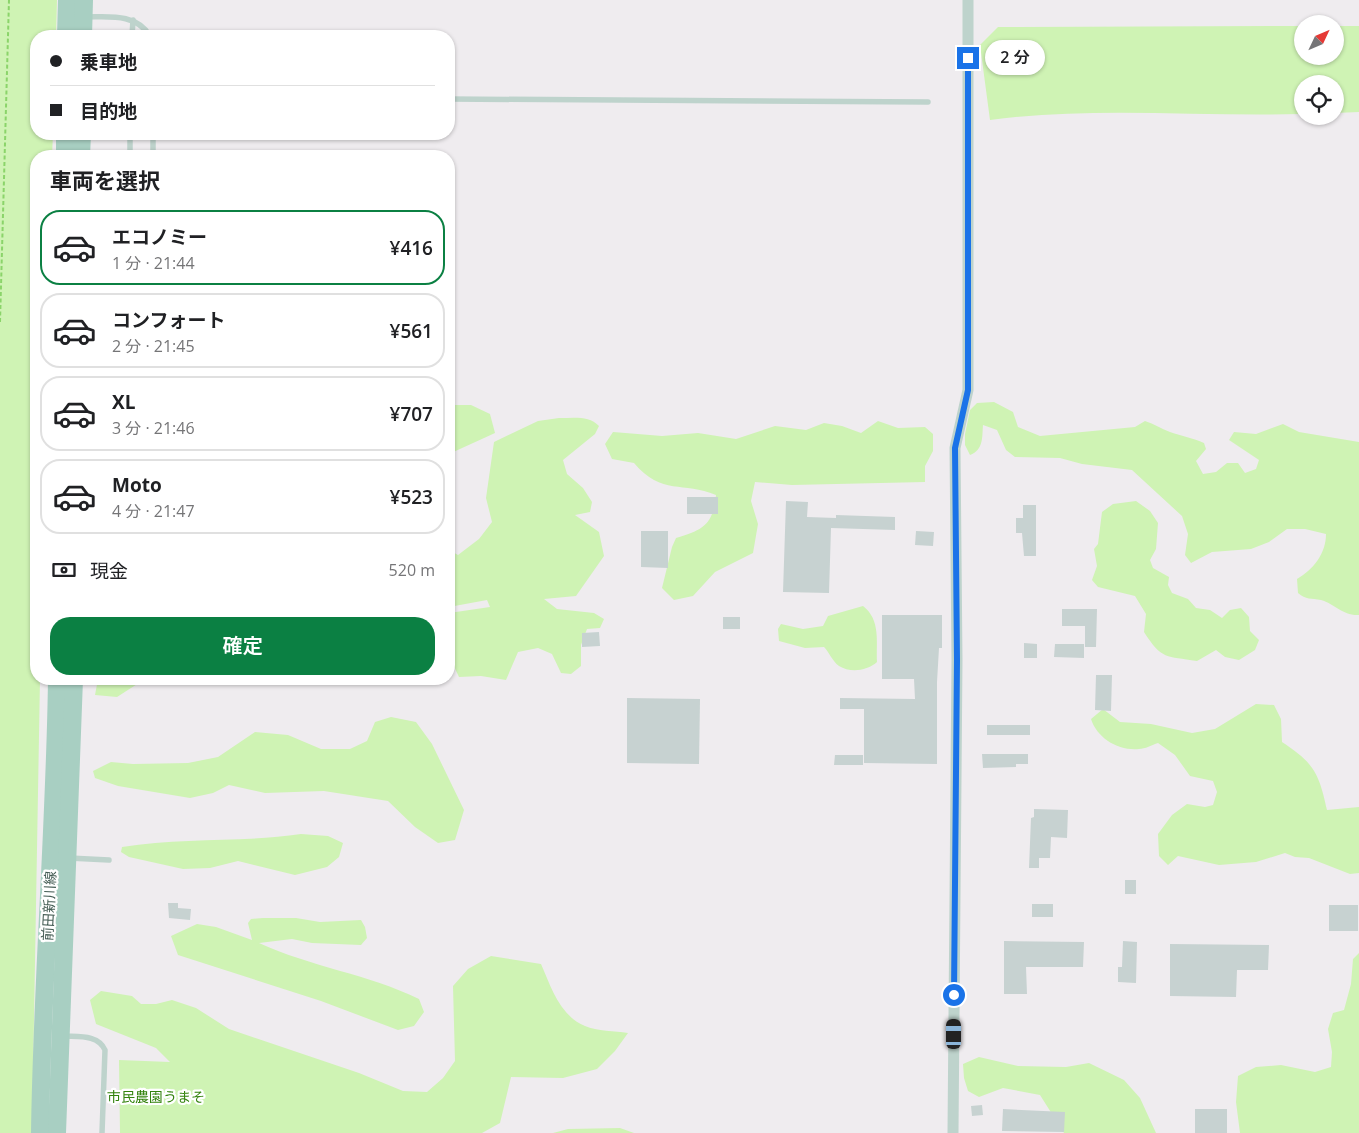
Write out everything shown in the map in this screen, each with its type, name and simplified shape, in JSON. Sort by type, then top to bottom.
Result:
[{"type":"main road","points":[[68,30],[76,8]]},
{"type":"main road","points":[[76,8],[82,30]]},
{"type":"main road","name":"前田新川線","points":[[40,1133],[41,1066],[56,764],[57,685]]},
{"type":"main road","name":"前田新川線","points":[[57,1133],[69,858],[74,685]]},
{"type":"street","points":[[953,1133],[957,670],[955,448],[968,390],[968,0]]},
{"type":"lane","points":[[76,8],[133,20],[145,30]]},
{"type":"lane","points":[[132,30],[133,20]]},
{"type":"lane","points":[[455,98],[928,102]]},
{"type":"lane","points":[[69,858],[109,860]]},
{"type":"lane","points":[[61,1035],[97,1039],[102,1042],[105,1050],[102,1133]]},
{"type":"path","points":[[0,322],[9,0]]},
{"type":"green space","points":[[0,0],[57,0],[56,30],[30,30],[30,140],[53,140],[52,150],[30,150],[30,685],[40,685],[32,1133],[0,1133]]},
{"type":"green space","points":[[1294,26],[1294,65],[1344,65],[1344,26],[1359,26],[1359,112],[1344,113],[1344,75],[1294,75],[1294,114],[1107,113],[1029,116],[990,120],[980,45],[998,27]]},
{"type":"green space","points":[[994,402],[1013,412],[1018,427],[1040,436],[1135,427],[1145,421],[1170,432],[1204,443],[1206,449],[1196,461],[1203,474],[1216,472],[1227,463],[1238,463],[1245,473],[1256,469],[1259,460],[1229,440],[1234,432],[1256,434],[1283,424],[1299,432],[1359,442],[1359,615],[1348,614],[1326,602],[1306,598],[1298,593],[1297,579],[1318,560],[1324,548],[1326,534],[1305,529],[1287,529],[1269,542],[1251,549],[1212,552],[1191,563],[1185,555],[1188,534],[1182,516],[1132,470],[1082,464],[1060,458],[1015,457],[1006,450],[997,430],[983,425],[980,446],[975,453],[970,455],[965,445],[965,434],[970,410],[977,403]]},
{"type":"green space","points":[[455,405],[471,405],[490,414],[495,433],[455,451]]},
{"type":"green space","points":[[575,418],[590,420],[599,426],[595,434],[563,460],[567,474],[583,488],[592,502],[590,512],[575,515],[599,532],[604,556],[576,596],[544,599],[557,609],[594,613],[604,619],[600,628],[587,629],[581,645],[581,666],[571,674],[561,673],[552,654],[538,648],[518,652],[506,680],[481,676],[459,677],[455,669],[455,612],[490,607],[487,600],[455,606],[455,553],[458,555],[479,539],[492,522],[486,498],[494,442],[538,421]]},
{"type":"green space","points":[[878,421],[898,428],[925,427],[933,434],[933,451],[925,466],[925,482],[792,485],[755,482],[751,501],[758,524],[753,553],[715,572],[693,596],[674,600],[662,588],[672,547],[676,538],[694,532],[705,524],[712,513],[716,495],[664,484],[654,480],[634,463],[612,459],[605,444],[613,432],[662,436],[698,433],[736,439],[775,426],[806,430],[824,423],[842,426],[861,433]]},
{"type":"green space","points":[[1136,501],[1150,511],[1158,523],[1156,549],[1150,560],[1153,568],[1169,577],[1168,585],[1172,593],[1188,599],[1196,608],[1210,610],[1222,618],[1230,610],[1241,608],[1249,617],[1250,631],[1259,640],[1255,650],[1239,660],[1225,657],[1216,650],[1197,661],[1166,655],[1156,648],[1144,632],[1146,614],[1135,596],[1098,587],[1092,580],[1097,566],[1094,549],[1098,544],[1102,512],[1113,504]]},
{"type":"green space","points":[[863,606],[873,618],[875,625],[877,662],[873,665],[858,670],[848,670],[839,666],[824,647],[805,648],[779,641],[778,629],[781,624],[803,629],[823,626],[828,616]]},
{"type":"green space","points":[[97,685],[136,685],[117,697],[95,695]]},
{"type":"green space","points":[[1256,704],[1274,705],[1281,719],[1282,742],[1301,756],[1314,770],[1327,810],[1359,807],[1359,873],[1350,874],[1309,858],[1295,857],[1285,853],[1256,862],[1219,865],[1178,856],[1168,865],[1159,856],[1158,834],[1172,815],[1187,804],[1205,807],[1213,805],[1217,792],[1213,781],[1190,776],[1175,755],[1158,743],[1146,748],[1131,749],[1109,742],[1098,732],[1091,719],[1103,709],[1120,722],[1151,724],[1192,733],[1215,729]]},
{"type":"green space","points":[[391,717],[416,722],[432,744],[464,810],[455,840],[438,843],[415,827],[388,801],[324,791],[265,793],[229,785],[213,793],[190,798],[118,786],[95,778],[93,771],[111,762],[133,764],[188,763],[218,757],[255,732],[288,735],[321,749],[350,749],[367,741],[375,722]]},
{"type":"green space","points":[[301,834],[328,836],[343,843],[339,857],[327,867],[295,875],[238,861],[210,868],[183,869],[129,857],[121,852],[122,847],[144,844],[279,837]]},
{"type":"green space","points":[[296,918],[320,922],[361,920],[365,927],[367,938],[361,945],[312,943],[292,939],[259,943],[299,958],[400,990],[419,999],[424,1012],[414,1026],[398,1030],[321,1001],[178,955],[171,936],[197,924],[216,927],[252,940],[248,923],[251,919]]},
{"type":"green space","points":[[1359,953],[1359,1133],[1240,1133],[1236,1102],[1238,1076],[1256,1067],[1281,1065],[1315,1072],[1331,1067],[1332,1052],[1328,1029],[1333,1013],[1344,1010],[1351,984],[1353,959]]},
{"type":"green space","name":"市民農園うまそ","points":[[491,956],[541,964],[557,1000],[576,1021],[595,1029],[628,1033],[615,1051],[597,1069],[563,1078],[511,1077],[500,1123],[482,1133],[120,1133],[119,1060],[170,1062],[156,1048],[96,1024],[90,1000],[101,991],[132,996],[141,1004],[156,1004],[172,1000],[196,1008],[229,1029],[359,1073],[403,1091],[427,1092],[443,1078],[455,1061],[453,986],[468,969]]},
{"type":"green space","points":[[979,1057],[1018,1066],[1066,1067],[1089,1063],[1124,1080],[1140,1098],[1156,1133],[1064,1133],[1040,1095],[1003,1088],[979,1097],[968,1091],[964,1078],[963,1064]]},
{"type":"green space","points":[[620,1128],[634,1133],[553,1133],[568,1129]]},
{"type":"building","points":[[687,497],[718,497],[718,514],[687,514]]},
{"type":"building","points":[[786,501],[808,502],[807,517],[836,518],[836,515],[895,517],[895,530],[831,528],[829,593],[783,592]]},
{"type":"building","points":[[1023,505],[1036,505],[1036,556],[1024,556],[1022,533],[1016,533],[1016,518],[1023,518]]},
{"type":"building","points":[[641,531],[668,531],[668,568],[641,567]]},
{"type":"building","points":[[916,531],[934,532],[933,546],[915,545]]},
{"type":"building","points":[[1062,609],[1097,609],[1096,647],[1085,647],[1085,626],[1062,626]]},
{"type":"building","points":[[882,615],[942,615],[942,648],[939,648],[937,682],[937,764],[864,763],[864,709],[840,709],[840,698],[915,699],[914,679],[882,679]]},
{"type":"building","points":[[723,617],[740,617],[740,629],[723,629]]},
{"type":"building","points":[[599,632],[600,646],[582,647],[582,633]]},
{"type":"building","points":[[1024,643],[1037,644],[1037,658],[1024,658]]},
{"type":"building","points":[[1055,644],[1084,644],[1084,658],[1054,657]]},
{"type":"building","points":[[1096,675],[1112,675],[1111,711],[1095,710]]},
{"type":"building","points":[[627,698],[700,699],[699,764],[627,763]]},
{"type":"building","points":[[987,725],[1030,725],[1030,735],[987,735]]},
{"type":"building","points":[[982,754],[1028,754],[1028,764],[1016,764],[1016,767],[983,768]]},
{"type":"building","points":[[835,755],[863,755],[863,765],[834,765]]},
{"type":"building","points":[[1034,809],[1068,810],[1067,838],[1051,837],[1050,858],[1039,858],[1039,868],[1029,868],[1031,818],[1034,817]]},
{"type":"building","points":[[1125,880],[1136,880],[1136,894],[1125,894]]},
{"type":"building","points":[[168,903],[178,903],[178,908],[191,909],[190,920],[169,918]]},
{"type":"building","points":[[1032,904],[1053,904],[1053,917],[1032,917]]},
{"type":"building","points":[[1329,905],[1358,905],[1358,931],[1329,931]]},
{"type":"building","points":[[1004,941],[1084,942],[1083,967],[1026,967],[1027,994],[1004,994]]},
{"type":"building","points":[[1123,941],[1137,942],[1136,983],[1118,982],[1118,967],[1122,967]]},
{"type":"building","points":[[1170,944],[1269,945],[1268,970],[1237,970],[1236,997],[1170,996]]},
{"type":"building","points":[[982,1105],[983,1115],[972,1116],[971,1106]]},
{"type":"building","points":[[1003,1109],[1065,1112],[1064,1132],[1002,1131]]},
{"type":"building","points":[[1195,1109],[1227,1109],[1227,1133],[1195,1133]]},
{"type":"route","points":[[954,995],[957,660],[955,448],[968,390],[968,58]]}]
